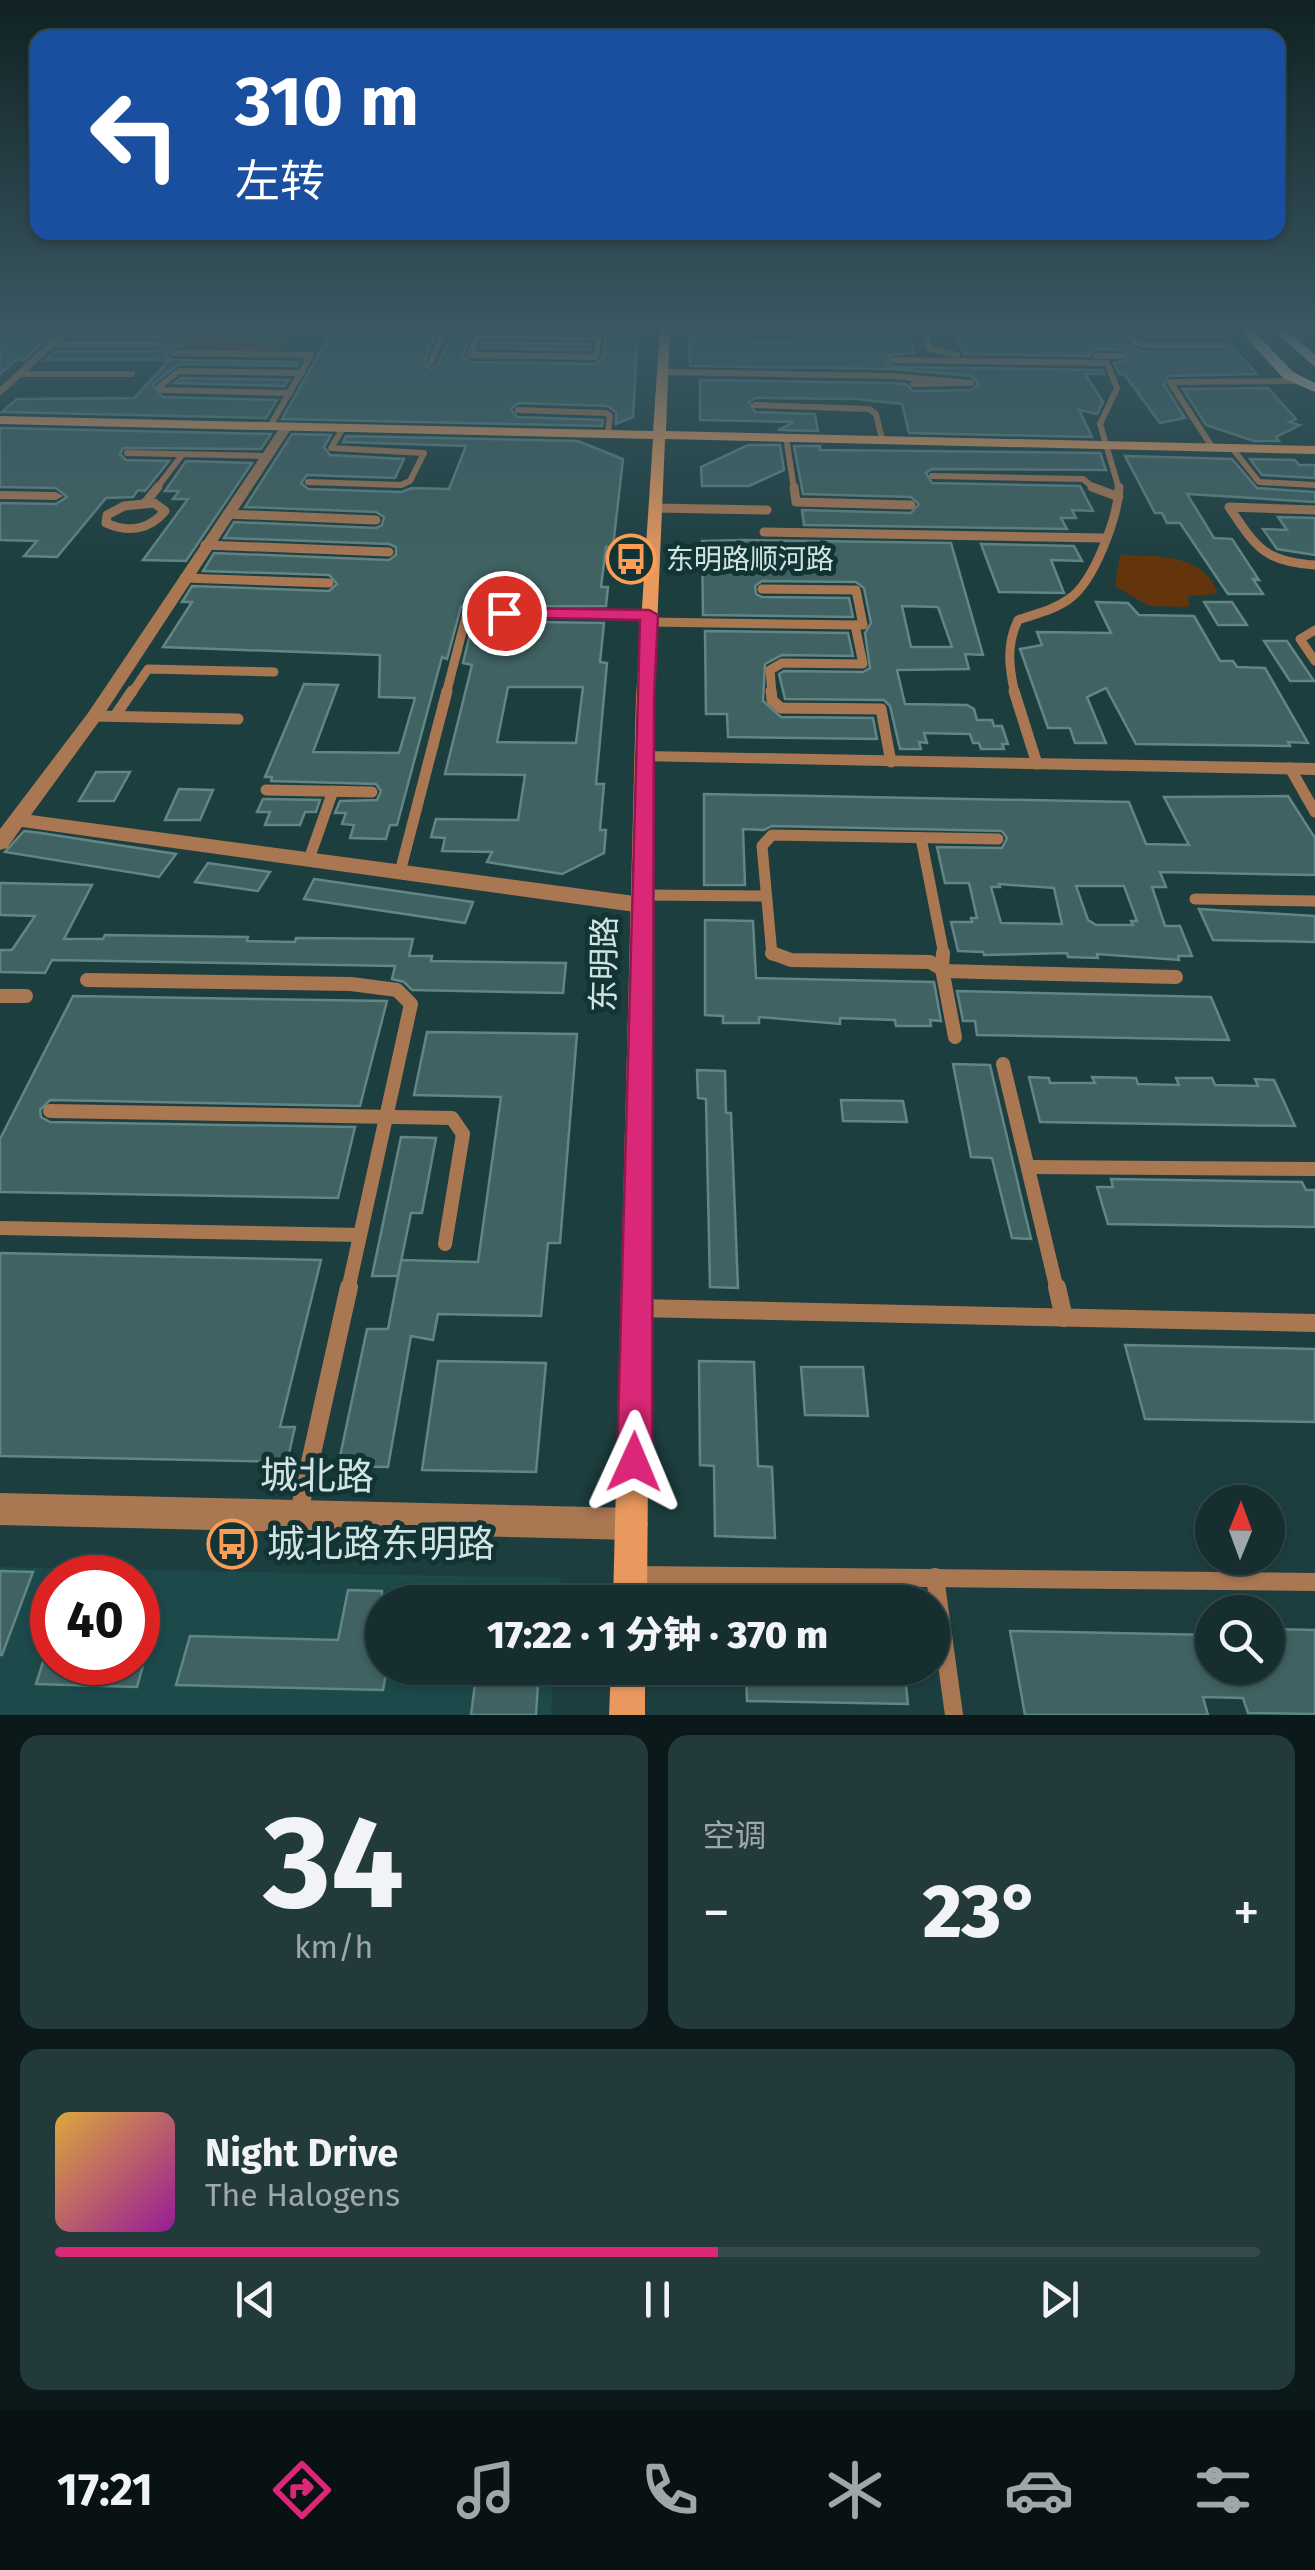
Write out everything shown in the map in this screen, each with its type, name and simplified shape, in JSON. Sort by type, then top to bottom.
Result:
[{"type":"street","name":"东明路","points":[[631,1585],[644,758],[660,408]]},
{"type":"street","points":[[0,420],[1315,450]]},
{"type":"street","points":[[0,844],[94,716],[266,456],[278,426]]},
{"type":"street","points":[[0,495],[56,496]]},
{"type":"street","points":[[644,758],[1315,769]]},
{"type":"street","points":[[20,820],[400,872],[642,900]]},
{"type":"street","name":"城北路","points":[[0,1509],[632,1524]]},
{"type":"street","points":[[626,1715],[627,1685]]},
{"type":"lane","points":[[278,426],[285,408]]},
{"type":"lane","points":[[841,408],[869,409],[876,414],[882,439]]},
{"type":"lane","points":[[1037,764],[1008,664],[1008,637],[1018,620],[1076,596],[1104,538],[1119,497],[1118,477],[1100,424],[1113,408]]},
{"type":"lane","points":[[1187,408],[1212,447]]},
{"type":"lane","points":[[518,410],[606,413],[610,416],[608,434]]},
{"type":"lane","points":[[308,482],[410,481],[424,453],[330,448],[343,428]]},
{"type":"lane","points":[[786,437],[796,502],[911,505]]},
{"type":"lane","points":[[1232,448],[1260,482],[1315,485]]},
{"type":"lane","points":[[127,454],[266,456]]},
{"type":"lane","points":[[144,502],[159,505],[164,515],[156,522],[131,529],[106,523],[107,515],[117,508],[144,502],[182,454]]},
{"type":"lane","points":[[932,476],[1084,479],[1097,492],[1119,497]]},
{"type":"lane","points":[[1315,510],[1229,507],[1265,557],[1284,564],[1315,565]]},
{"type":"lane","points":[[655,508],[767,510]]},
{"type":"lane","points":[[227,514],[376,520]]},
{"type":"lane","points":[[764,532],[1104,538]]},
{"type":"lane","points":[[206,545],[389,552]]},
{"type":"lane","points":[[184,578],[330,582]]},
{"type":"lane","points":[[400,872],[467,613],[863,625],[856,590],[762,589]]},
{"type":"lane","points":[[855,625],[863,664],[782,663],[770,670],[772,700],[781,708],[881,710],[892,762]]},
{"type":"lane","points":[[1315,630],[1300,638],[1315,661]]},
{"type":"lane","points":[[115,716],[148,669],[274,672]]},
{"type":"lane","points":[[94,716],[238,719]]},
{"type":"lane","points":[[1290,768],[1315,812]]},
{"type":"lane","points":[[266,790],[372,792]]},
{"type":"lane","points":[[310,860],[333,791]]},
{"type":"lane","points":[[998,839],[772,835],[762,846],[772,956],[791,960],[930,962],[942,970],[1176,976]]},
{"type":"lane","points":[[921,838],[955,1036]]},
{"type":"lane","points":[[642,900],[766,896]]},
{"type":"lane","points":[[1195,898],[1315,901]]},
{"type":"lane","points":[[87,980],[350,984],[397,990],[412,1004],[298,1516]]},
{"type":"lane","points":[[0,996],[26,996]]},
{"type":"lane","points":[[1003,1064],[1064,1318]]},
{"type":"lane","points":[[50,1111],[452,1118],[462,1134],[445,1244]]},
{"type":"lane","points":[[1028,1167],[1314,1169]]},
{"type":"lane","points":[[0,1228],[360,1235]]},
{"type":"lane","points":[[637,1308],[1315,1323]]},
{"type":"lane","points":[[631,1574],[1315,1582]]},
{"type":"lane","points":[[935,1577],[954,1715]]},
{"type":"shaded area","points":[[1120,555],[1163,557],[1191,564],[1211,581],[1218,594],[1188,596],[1189,607],[1149,606],[1115,586]]},
{"type":"shaded area","points":[[0,1567],[30,1568],[30,1685],[160,1685],[160,1570],[561,1578],[560,1585],[365,1585],[365,1685],[553,1685],[551,1715],[0,1715]]},
{"type":"building","points":[[7,408],[272,408],[266,418],[2,412]]},
{"type":"building","points":[[288,408],[512,408],[517,417],[603,420],[602,426],[282,419]]},
{"type":"building","points":[[610,408],[634,408],[633,417],[616,424],[616,412]]},
{"type":"building","points":[[700,408],[753,408],[755,412],[815,414],[818,431],[778,430],[794,422],[700,420]]},
{"type":"building","points":[[903,408],[1100,408],[1097,414],[1079,410],[1092,437],[909,433]]},
{"type":"building","points":[[1149,408],[1179,408],[1185,418],[1160,423]]},
{"type":"building","points":[[1195,408],[1286,408],[1296,419],[1289,422],[1300,425],[1276,437],[1279,441],[1254,441],[1206,425]]},
{"type":"building","points":[[0,428],[271,434],[261,449],[123,448],[120,454],[126,460],[169,461],[145,491],[138,490],[133,497],[106,498],[57,557],[24,556],[37,541],[0,540],[0,503],[56,504],[67,497],[56,488],[0,487]]},
{"type":"building","points":[[292,434],[331,435],[324,447],[330,455],[404,459],[395,478],[307,475],[301,483],[308,489],[449,489],[466,446],[343,442],[346,436],[578,441],[623,459],[613,547],[606,547],[601,587],[608,587],[606,606],[461,607],[447,659],[442,657],[397,825],[390,825],[386,839],[350,838],[354,825],[342,824],[346,813],[335,813],[340,801],[377,800],[381,791],[376,784],[271,781],[272,777],[265,777],[304,684],[338,685],[313,752],[399,753],[415,698],[379,697],[380,655],[163,647],[192,602],[182,602],[192,586],[329,591],[337,584],[329,575],[203,571],[214,553],[389,560],[396,555],[396,547],[389,544],[224,538],[234,522],[376,528],[382,525],[384,517],[376,512],[245,507]]},
{"type":"building","points":[[748,445],[780,445],[784,470],[749,486],[702,486],[701,467]]},
{"type":"building","points":[[794,446],[820,446],[820,450],[1100,453],[1106,470],[932,469],[926,473],[932,483],[1080,486],[1093,511],[1072,510],[1076,518],[1061,518],[1067,529],[804,525],[802,510],[911,513],[919,504],[911,497],[803,494]]},
{"type":"building","points":[[1125,456],[1232,459],[1257,488],[1315,492],[1315,502],[1187,494],[1214,538],[1232,539],[1259,580],[1253,579],[1263,594],[1228,594],[1180,523],[1167,523],[1162,513],[1155,513]]},
{"type":"building","points":[[1250,459],[1295,460],[1299,465],[1315,465],[1315,478],[1262,475]]},
{"type":"building","points":[[186,461],[252,463],[186,561],[143,560],[188,499],[173,499],[179,491],[165,491]]},
{"type":"building","points":[[1278,517],[1315,518],[1315,555],[1277,549],[1263,529],[1287,530]]},
{"type":"building","points":[[702,541],[951,543],[983,655],[965,654],[969,669],[897,670],[905,704],[967,705],[974,709],[977,720],[992,720],[994,726],[1002,726],[1008,744],[1002,744],[1004,749],[981,749],[970,734],[924,733],[927,743],[919,742],[921,749],[900,749],[890,706],[884,700],[785,699],[779,674],[784,671],[863,672],[870,668],[865,633],[871,623],[864,588],[856,582],[762,581],[755,586],[756,594],[762,597],[849,598],[853,617],[703,615]],"holes":[[[902,606],[938,607],[952,647],[911,647]]]},
{"type":"building","points":[[981,544],[1074,546],[1082,561],[1051,560],[1064,593],[999,592]]},
{"type":"building","points":[[1096,602],[1128,603],[1139,615],[1194,616],[1220,661],[1233,661],[1237,667],[1265,668],[1308,743],[1136,744],[1106,688],[1087,697],[1106,743],[1075,743],[1070,728],[1048,728],[1020,649],[1042,645],[1037,632],[1111,633]]},
{"type":"building","points":[[1204,602],[1232,602],[1247,625],[1218,625]]},
{"type":"building","points":[[473,621],[604,623],[600,662],[607,663],[596,784],[604,784],[600,830],[606,830],[604,853],[562,874],[487,862],[492,852],[442,851],[445,838],[431,837],[436,819],[518,820],[525,775],[445,774],[472,665],[463,663]],"holes":[[[508,687],[583,687],[576,743],[497,742]]]},
{"type":"building","points":[[705,631],[848,633],[853,656],[782,655],[765,664],[763,701],[781,717],[873,718],[877,739],[728,737],[727,714],[706,714]]},
{"type":"building","points":[[1264,641],[1287,641],[1314,681],[1290,681]]},
{"type":"building","points":[[96,772],[130,772],[114,801],[79,801]]},
{"type":"building","points":[[179,789],[213,790],[200,820],[165,820]]},
{"type":"building","points":[[704,794],[1129,802],[1146,844],[1189,845],[1164,797],[1288,796],[1315,838],[1315,875],[1160,872],[1166,887],[1152,887],[1165,926],[1180,926],[1192,956],[1178,956],[1179,960],[958,951],[951,922],[972,922],[971,918],[977,918],[969,883],[945,883],[937,847],[1002,848],[1007,838],[1002,831],[772,826],[764,830],[743,829],[745,885],[704,885]],"holes":[[[999,884],[1054,888],[1062,924],[1001,923],[991,887],[1000,887]],[[1076,886],[1124,886],[1137,921],[1131,921],[1133,925],[1096,925],[1088,920]]]},
{"type":"building","points":[[263,799],[320,800],[316,812],[305,812],[300,825],[265,825],[270,812],[257,812]]},
{"type":"building","points":[[24,831],[176,854],[159,877],[5,852]]},
{"type":"building","points":[[208,863],[270,872],[258,891],[195,882]]},
{"type":"building","points":[[314,879],[473,902],[465,923],[304,899]]},
{"type":"building","points":[[0,883],[92,885],[64,939],[103,939],[105,935],[248,937],[247,941],[295,942],[296,938],[413,939],[409,956],[432,956],[431,961],[566,963],[563,993],[412,990],[404,982],[392,979],[395,966],[52,960],[45,973],[0,972],[0,950],[12,950],[35,916],[0,915]]},
{"type":"building","points":[[1199,909],[1315,916],[1315,942],[1213,940]]},
{"type":"building","points":[[705,920],[753,921],[756,978],[934,982],[941,1021],[930,1020],[931,1026],[896,1026],[895,1020],[840,1018],[840,1024],[759,1017],[759,1023],[723,1023],[723,1016],[705,1015]]},
{"type":"building","points":[[957,991],[1211,997],[1229,1040],[977,1035],[975,1021],[963,1021]]},
{"type":"building","points":[[73,996],[387,1001],[360,1106],[50,1100],[40,1110],[41,1117],[50,1122],[355,1127],[338,1198],[0,1192],[0,1139]]},
{"type":"building","points":[[427,1032],[577,1034],[560,1243],[548,1243],[541,1316],[438,1314],[433,1340],[411,1336],[388,1467],[338,1466],[367,1329],[388,1329],[401,1260],[478,1262],[501,1097],[414,1095]]},
{"type":"building","points":[[953,1064],[990,1065],[1031,1239],[1012,1238],[992,1158],[971,1157]]},
{"type":"building","points":[[697,1070],[725,1071],[726,1113],[731,1113],[738,1288],[710,1287],[706,1099],[698,1098]]},
{"type":"building","points":[[1029,1077],[1049,1078],[1050,1083],[1095,1083],[1092,1077],[1136,1078],[1138,1084],[1179,1085],[1176,1078],[1212,1078],[1215,1085],[1258,1086],[1255,1079],[1274,1080],[1295,1126],[1040,1122]]},
{"type":"building","points":[[841,1100],[903,1101],[907,1122],[843,1121]]},
{"type":"building","points":[[401,1137],[436,1138],[422,1213],[411,1213],[398,1276],[372,1276]]},
{"type":"building","points":[[1111,1179],[1302,1182],[1306,1190],[1315,1190],[1315,1227],[1108,1224],[1097,1187],[1113,1187]]},
{"type":"building","points":[[0,1253],[321,1260],[280,1427],[295,1427],[287,1462],[0,1456]]},
{"type":"building","points":[[1125,1345],[1315,1349],[1315,1422],[1145,1419]]},
{"type":"building","points":[[438,1361],[546,1363],[536,1472],[422,1470]]},
{"type":"building","points":[[699,1361],[754,1362],[758,1466],[772,1467],[775,1538],[715,1536],[714,1466],[700,1465]]},
{"type":"building","points":[[801,1367],[863,1367],[868,1416],[805,1415]]},
{"type":"building","points":[[0,1571],[30,1572],[30,1580],[0,1655]]},
{"type":"building","points":[[348,1590],[365,1590],[365,1685],[384,1685],[383,1690],[176,1685],[190,1636],[338,1640]]},
{"type":"building","points":[[1285,1629],[1315,1630],[1315,1714],[1248,1713],[1243,1698],[1203,1697],[1208,1715],[1025,1715],[1010,1631],[1195,1635],[1195,1685],[1285,1685]]},
{"type":"building","points":[[70,1685],[138,1685],[137,1687]]},
{"type":"building","points":[[475,1685],[538,1685],[536,1715],[471,1715]]},
{"type":"building","points":[[747,1685],[906,1685],[908,1704],[747,1701]]},
{"type":"place","name":"东明路顺河路","points":[[631,559]]},
{"type":"place","name":"城北路东明路","points":[[232,1544]]},
{"type":"route","points":[[504,613],[649,615],[634,1462]]}]
